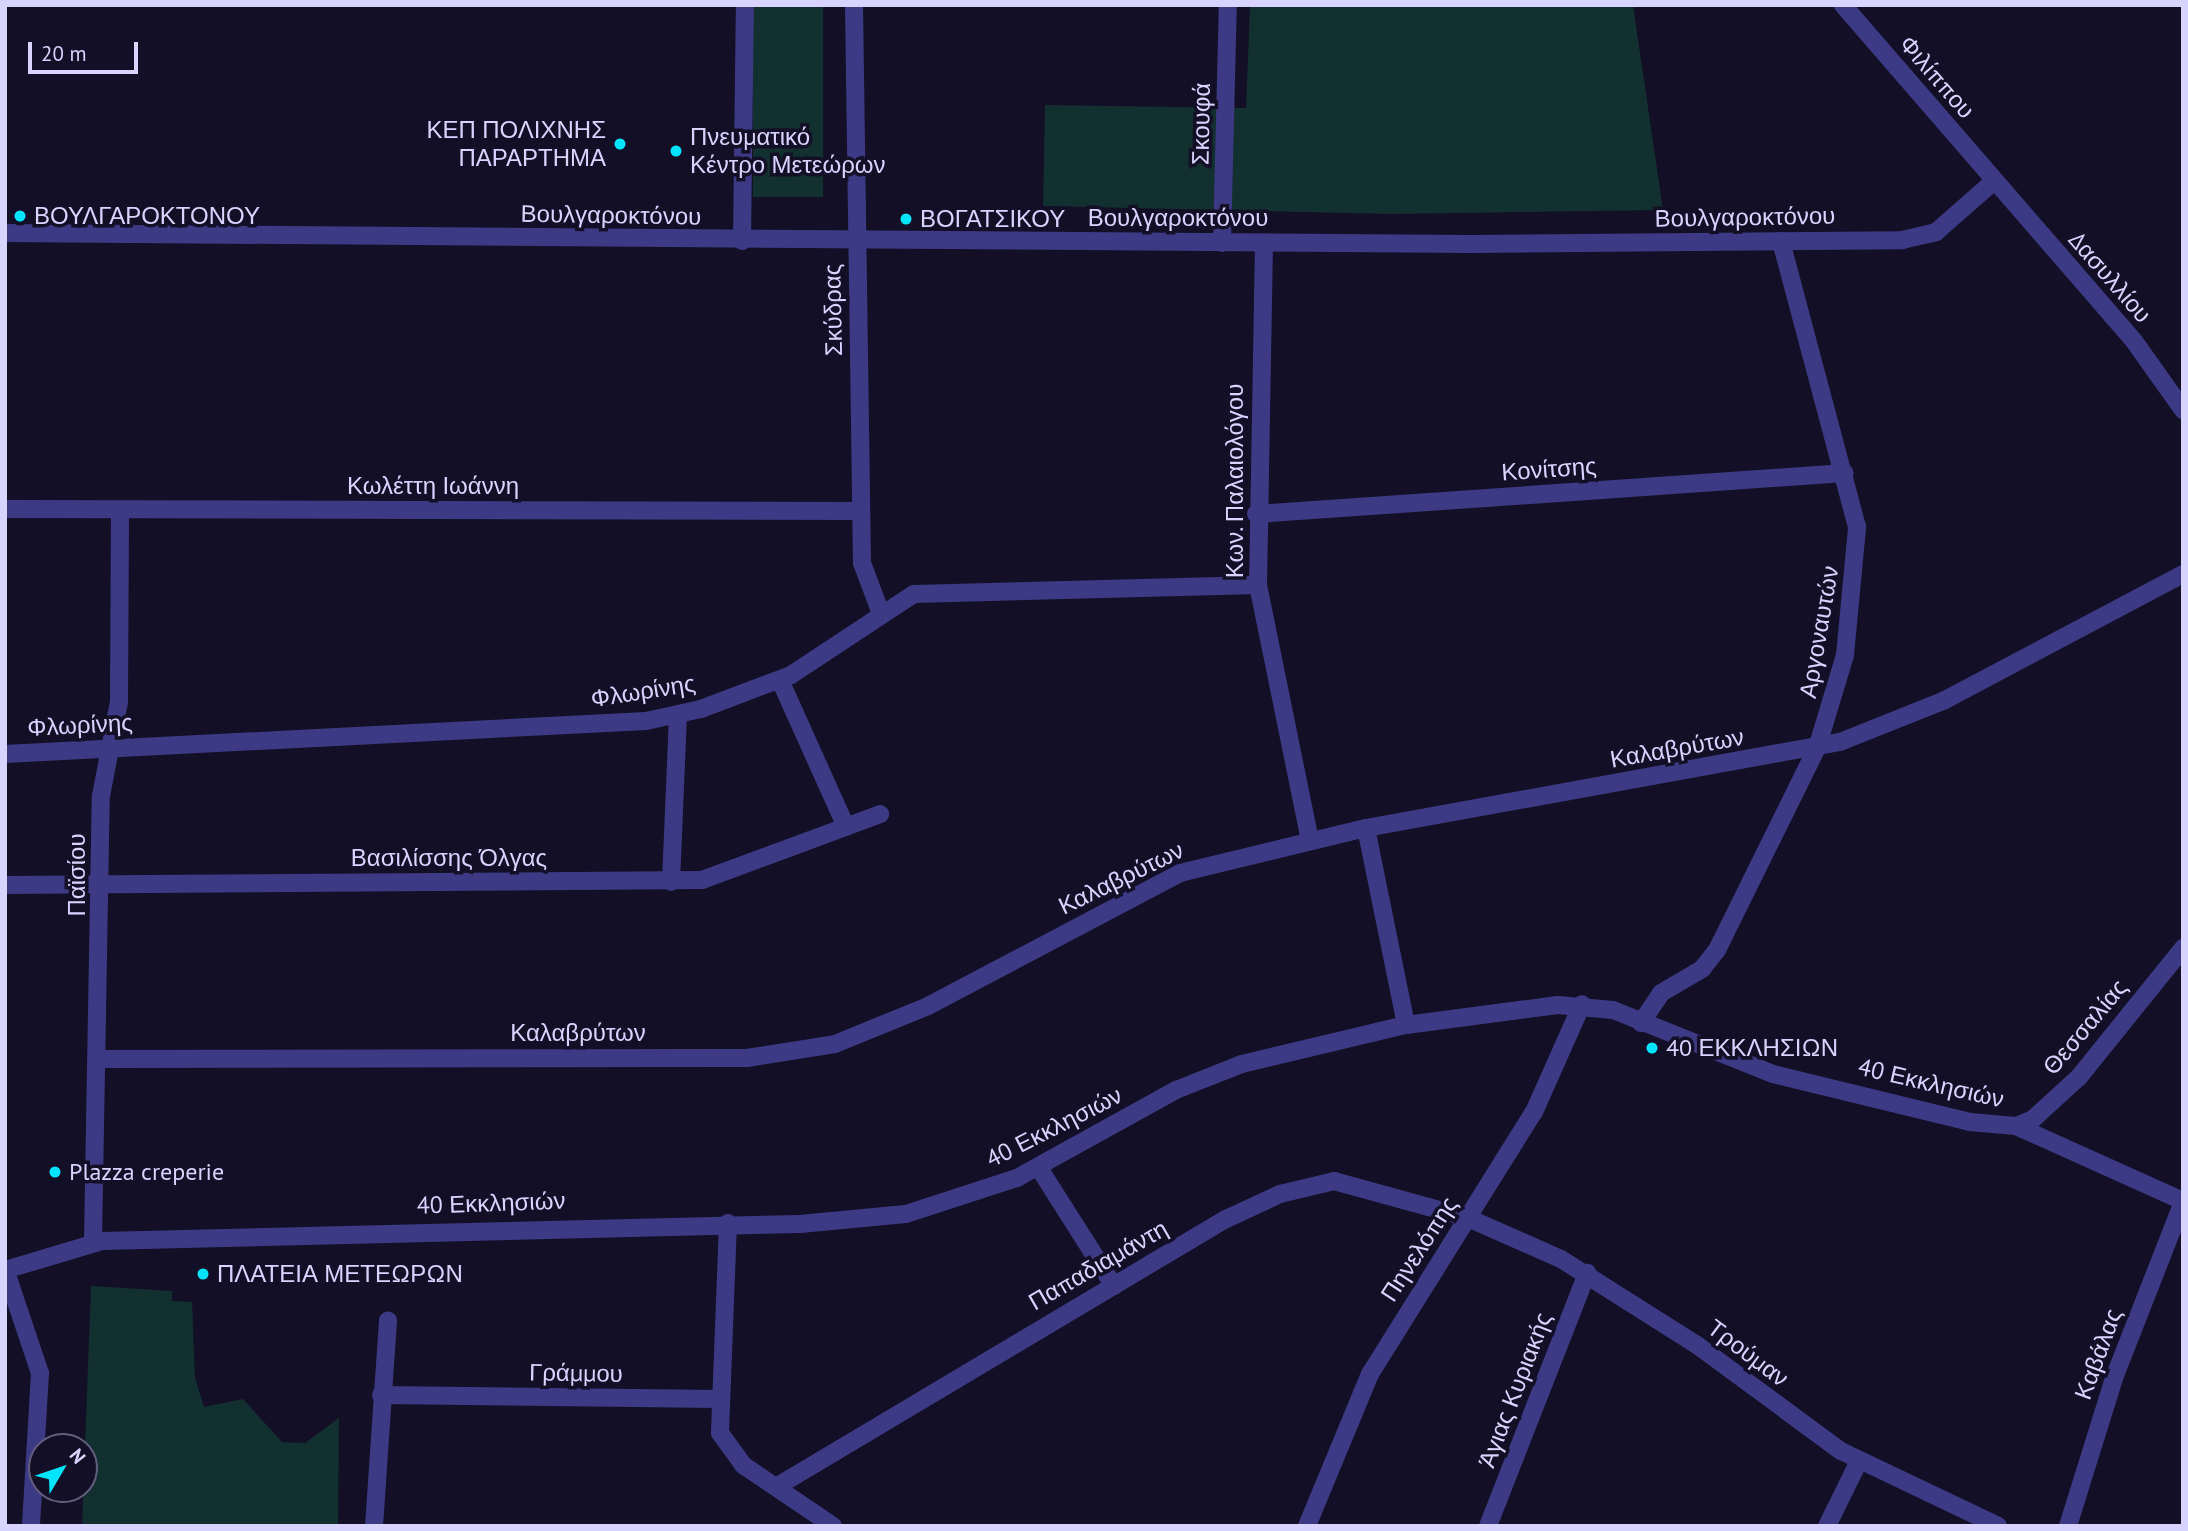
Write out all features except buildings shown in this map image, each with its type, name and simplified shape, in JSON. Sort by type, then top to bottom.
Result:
[{"type":"street","points":[[742,241],[745,5]]},
{"type":"street","name":"Σκύδρας","points":[[854,5],[862,562],[880,611]]},
{"type":"street","name":"Σκουφά","points":[[1222,243],[1228,5]]},
{"type":"street","name":"Φιλίππου","points":[[1843,5],[1994,181]]},
{"type":"street","name":"Βουλγαροκτόνου","points":[[5,233],[1222,243],[1917,239],[1950,222],[1994,181]]},
{"type":"street","name":"Δασυλλίου","points":[[1994,181],[2134,341],[2183,410]]},
{"type":"street","name":"Αργοναυτών","points":[[1641,1023],[1661,993],[1702,969],[1717,950],[1816,748],[1840,677],[1857,573],[1857,527],[1845,473],[1780,241]]},
{"type":"street","name":"Κων. Παλαιολόγου","points":[[1264,243],[1256,514],[1258,584],[1310,840]]},
{"type":"street","name":"Κονίτσης","points":[[1256,514],[1845,473]]},
{"type":"street","name":"Κωλέττη Ιωάννη","points":[[5,509],[861,511]]},
{"type":"street","name":"Παϊσίου","points":[[93,1241],[102,883],[101,796],[119,702],[120,510]]},
{"type":"street","name":"Καλαβρύτων","points":[[98,1059],[788,1054],[899,1019],[1180,873],[1366,828],[1816,748],[1945,700],[2183,574]]},
{"type":"street","name":"Φλωρίνης","points":[[5,754],[521,731],[678,715],[780,680],[816,662],[880,611],[923,593],[1258,584]]},
{"type":"street","points":[[780,680],[846,827]]},
{"type":"street","points":[[671,882],[678,715]]},
{"type":"street","name":"Βασιλίσσης Όλγας","points":[[5,885],[671,882],[724,876],[880,814]]},
{"type":"street","points":[[1366,828],[1406,1025]]},
{"type":"street","name":"Θεσσαλίας","points":[[2015,1126],[2033,1119],[2079,1077],[2183,948]]},
{"type":"street","name":"40 Εκκλησιών","points":[[5,1270],[93,1241],[728,1223],[842,1223],[906,1214],[1039,1168],[1200,1079],[1406,1025],[1583,1004],[1641,1023],[1773,1074],[1970,1122],[2015,1126],[2183,1201]]},
{"type":"street","name":"Πηνελόπης","points":[[1307,1526],[1370,1374],[1542,1098],[1583,1004]]},
{"type":"street","points":[[1039,1168],[1114,1286]]},
{"type":"street","name":"Παπαδιαμάντη","points":[[776,1487],[1224,1220],[1321,1182],[1373,1187],[1468,1218]]},
{"type":"street","name":"Καβάλας","points":[[2068,1526],[2114,1378],[2183,1201]]},
{"type":"street","name":"Τρούμαν","points":[[1468,1218],[1587,1273],[1859,1461],[1997,1526]]},
{"type":"street","points":[[728,1223],[718,1399],[726,1447],[776,1487],[833,1526]]},
{"type":"street","points":[[5,1270],[24,1312],[41,1389],[31,1526]]},
{"type":"street","name":"Άγιας Κυριακής","points":[[1488,1526],[1587,1273]]},
{"type":"street","points":[[5,1312],[24,1312]]},
{"type":"street","points":[[374,1526],[388,1320]]},
{"type":"street","name":"Γράμμου","points":[[381,1395],[718,1399]]},
{"type":"street","points":[[1826,1526],[1859,1461]]},
{"type":"green space","points":[[753,5],[823,5],[823,197],[753,197]]},
{"type":"green space","points":[[1250,5],[1633,5],[1663,210],[1391,214],[1043,206],[1045,105],[1246,108]]},
{"type":"green space","points":[[91,1286],[172,1291],[172,1301],[192,1302],[195,1378],[204,1407],[243,1399],[282,1442],[305,1443],[339,1418],[338,1526],[82,1526],[83,1503],[98,1503],[98,1433],[85,1433]]},
{"type":"place","name":"ΚΕΠ ΠΟΛΙΧΝΗΣ ΠΑΡΑΡΤΗΜΑ","points":[[620,144]]},
{"type":"place","name":"Πνευματικό Κέντρο Μετεώρων","points":[[676,151]]},
{"type":"place","name":"ΒΟΥΛΓΑΡΟΚΤΟΝΟΥ","points":[[20,216]]},
{"type":"place","name":"ΒΟΓΑΤΣΙΚΟΥ","points":[[906,219]]},
{"type":"place","name":"40 ΕΚΚΛΗΣΙΩΝ","points":[[1652,1048]]},
{"type":"place","name":"Plazza creperie","points":[[55,1172]]},
{"type":"place","name":"ΠΛΑΤΕΙΑ ΜΕΤΕΩΡΩΝ","points":[[203,1274]]}]
